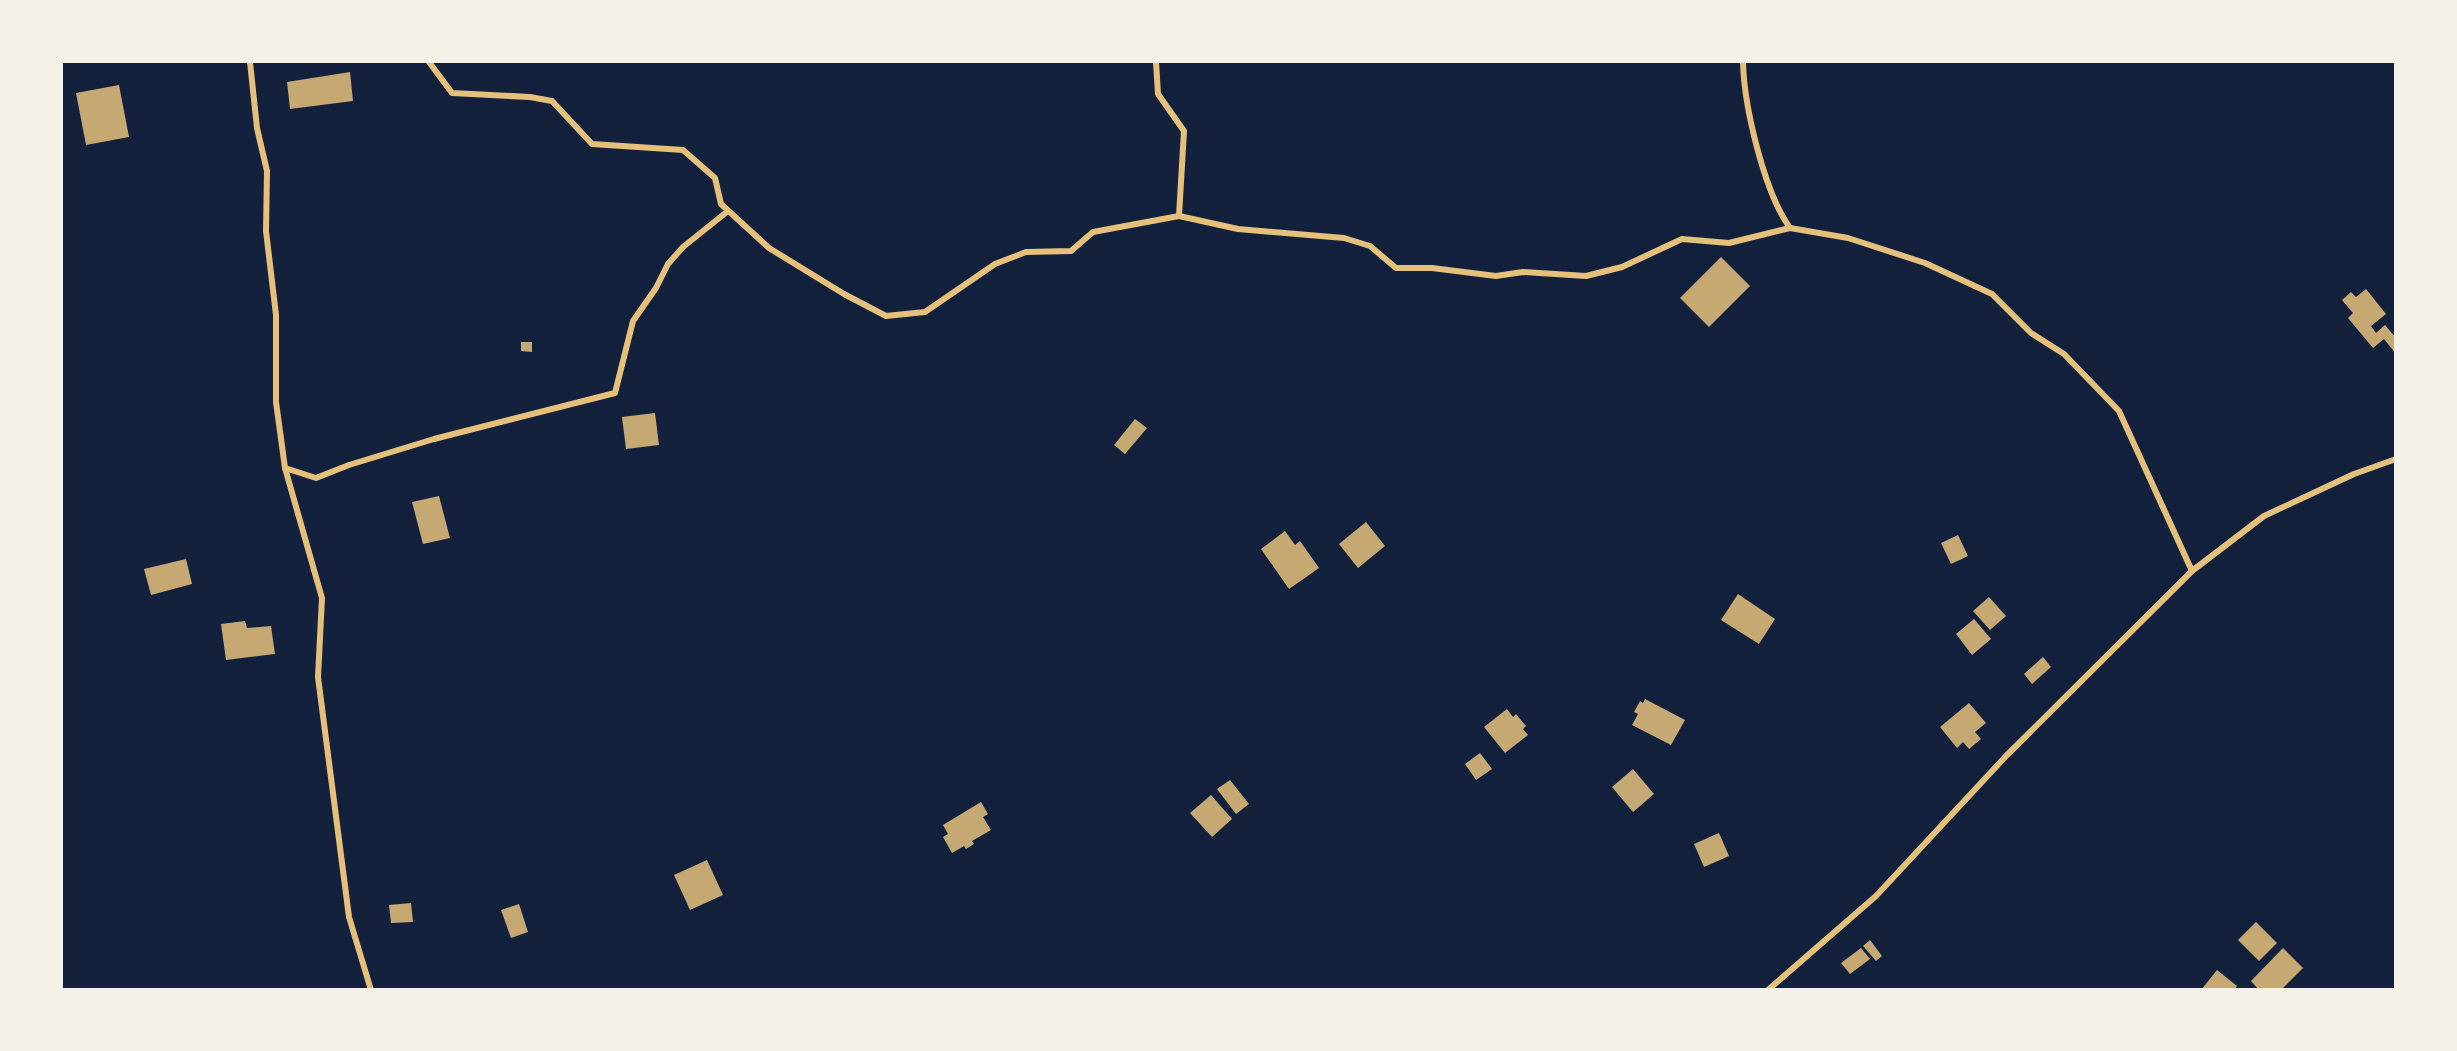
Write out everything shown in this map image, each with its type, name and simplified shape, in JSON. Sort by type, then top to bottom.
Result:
[{"type":"street","points":[[250,62],[257,128],[267,171],[266,231],[276,315],[276,402],[285,468],[322,598],[318,677],[349,917],[371,990]]},
{"type":"street","points":[[429,62],[452,93],[530,97],[552,101],[592,144],[682,150],[715,178],[721,204],[769,248],[844,294],[886,316],[925,312],[995,264],[1026,252],[1071,251],[1093,232],[1179,216],[1238,229],[1344,238],[1370,246],[1396,268],[1432,268],[1496,276],[1523,272],[1586,276],[1622,267],[1682,239],[1729,243],[1790,228],[1848,238],[1925,263],[1992,294],[2031,333],[2064,354],[2119,411],[2192,570]]},
{"type":"street","points":[[1156,62],[1158,94],[1184,131],[1179,216]]},
{"type":"street","points":[[1743,62],[1744,91],[1766,172],[1782,216],[1790,228]]},
{"type":"street","points":[[285,468],[316,478],[349,465],[434,439],[615,393],[633,321],[656,288],[668,264],[683,247],[728,211]]},
{"type":"street","points":[[1768,990],[1876,896],[2007,755],[2192,570],[2265,516],[2354,474],[2396,459]]},
{"type":"building","points":[[350,72],[353,101],[290,109],[287,82]]},
{"type":"building","points":[[119,85],[129,137],[86,145],[76,93]]},
{"type":"building","points":[[1721,257],[1750,286],[1709,327],[1680,298]]},
{"type":"building","points":[[2366,289],[2386,314],[2371,326],[2376,333],[2385,325],[2396,338],[2396,354],[2384,339],[2373,348],[2348,318],[2353,313],[2342,300],[2351,292],[2356,297]]},
{"type":"building","points":[[521,342],[532,342],[532,352],[521,351]]},
{"type":"building","points":[[655,413],[659,445],[626,449],[622,417]]},
{"type":"building","points":[[1135,419],[1147,428],[1125,454],[1114,445]]},
{"type":"building","points":[[439,496],[450,538],[423,544],[412,502]]},
{"type":"building","points":[[1366,522],[1385,546],[1358,568],[1339,544]]},
{"type":"building","points":[[1285,531],[1295,545],[1300,541],[1319,568],[1289,589],[1261,549]]},
{"type":"building","points":[[1958,535],[1968,556],[1951,564],[1941,543]]},
{"type":"building","points":[[186,559],[192,584],[151,595],[144,569]]},
{"type":"building","points":[[1738,594],[1775,619],[1759,644],[1721,620]]},
{"type":"building","points":[[1989,597],[2006,616],[1990,630],[1973,611]]},
{"type":"building","points":[[1974,619],[1991,639],[1972,655],[1956,634]]},
{"type":"building","points":[[245,621],[247,628],[271,626],[275,654],[226,660],[221,624]]},
{"type":"building","points":[[2043,657],[2051,667],[2032,684],[2024,674]]},
{"type":"building","points":[[1645,699],[1685,720],[1671,745],[1632,725],[1638,714],[1634,712],[1640,701],[1643,703]]},
{"type":"building","points":[[1969,703],[1986,723],[1975,732],[1981,739],[1969,749],[1963,742],[1957,748],[1940,727]]},
{"type":"building","points":[[1507,709],[1513,717],[1516,714],[1526,726],[1523,729],[1528,735],[1505,753],[1484,727]]},
{"type":"building","points":[[1480,753],[1492,769],[1476,780],[1465,764]]},
{"type":"building","points":[[1633,769],[1654,794],[1633,812],[1612,787]]},
{"type":"building","points":[[1230,780],[1249,804],[1236,814],[1217,789]]},
{"type":"building","points":[[1211,795],[1232,819],[1212,837],[1190,813]]},
{"type":"building","points":[[981,802],[988,814],[983,817],[991,830],[972,841],[974,844],[966,849],[964,846],[952,853],[943,837],[948,834],[943,825]]},
{"type":"building","points":[[1719,833],[1729,856],[1704,867],[1694,844]]},
{"type":"building","points":[[707,860],[723,895],[690,910],[674,875]]},
{"type":"building","points":[[411,903],[413,922],[391,923],[389,905]]},
{"type":"building","points":[[519,904],[528,932],[511,938],[501,910]]},
{"type":"building","points":[[2256,922],[2277,943],[2259,961],[2238,940]]},
{"type":"building","points":[[1870,940],[1882,956],[1876,961],[1863,946]]},
{"type":"building","points":[[1861,948],[1870,959],[1850,974],[1841,963]]},
{"type":"building","points":[[2283,948],[2303,968],[2281,990],[2259,990],[2251,981]]},
{"type":"building","points":[[2217,970],[2237,986],[2234,990],[2201,990]]}]
